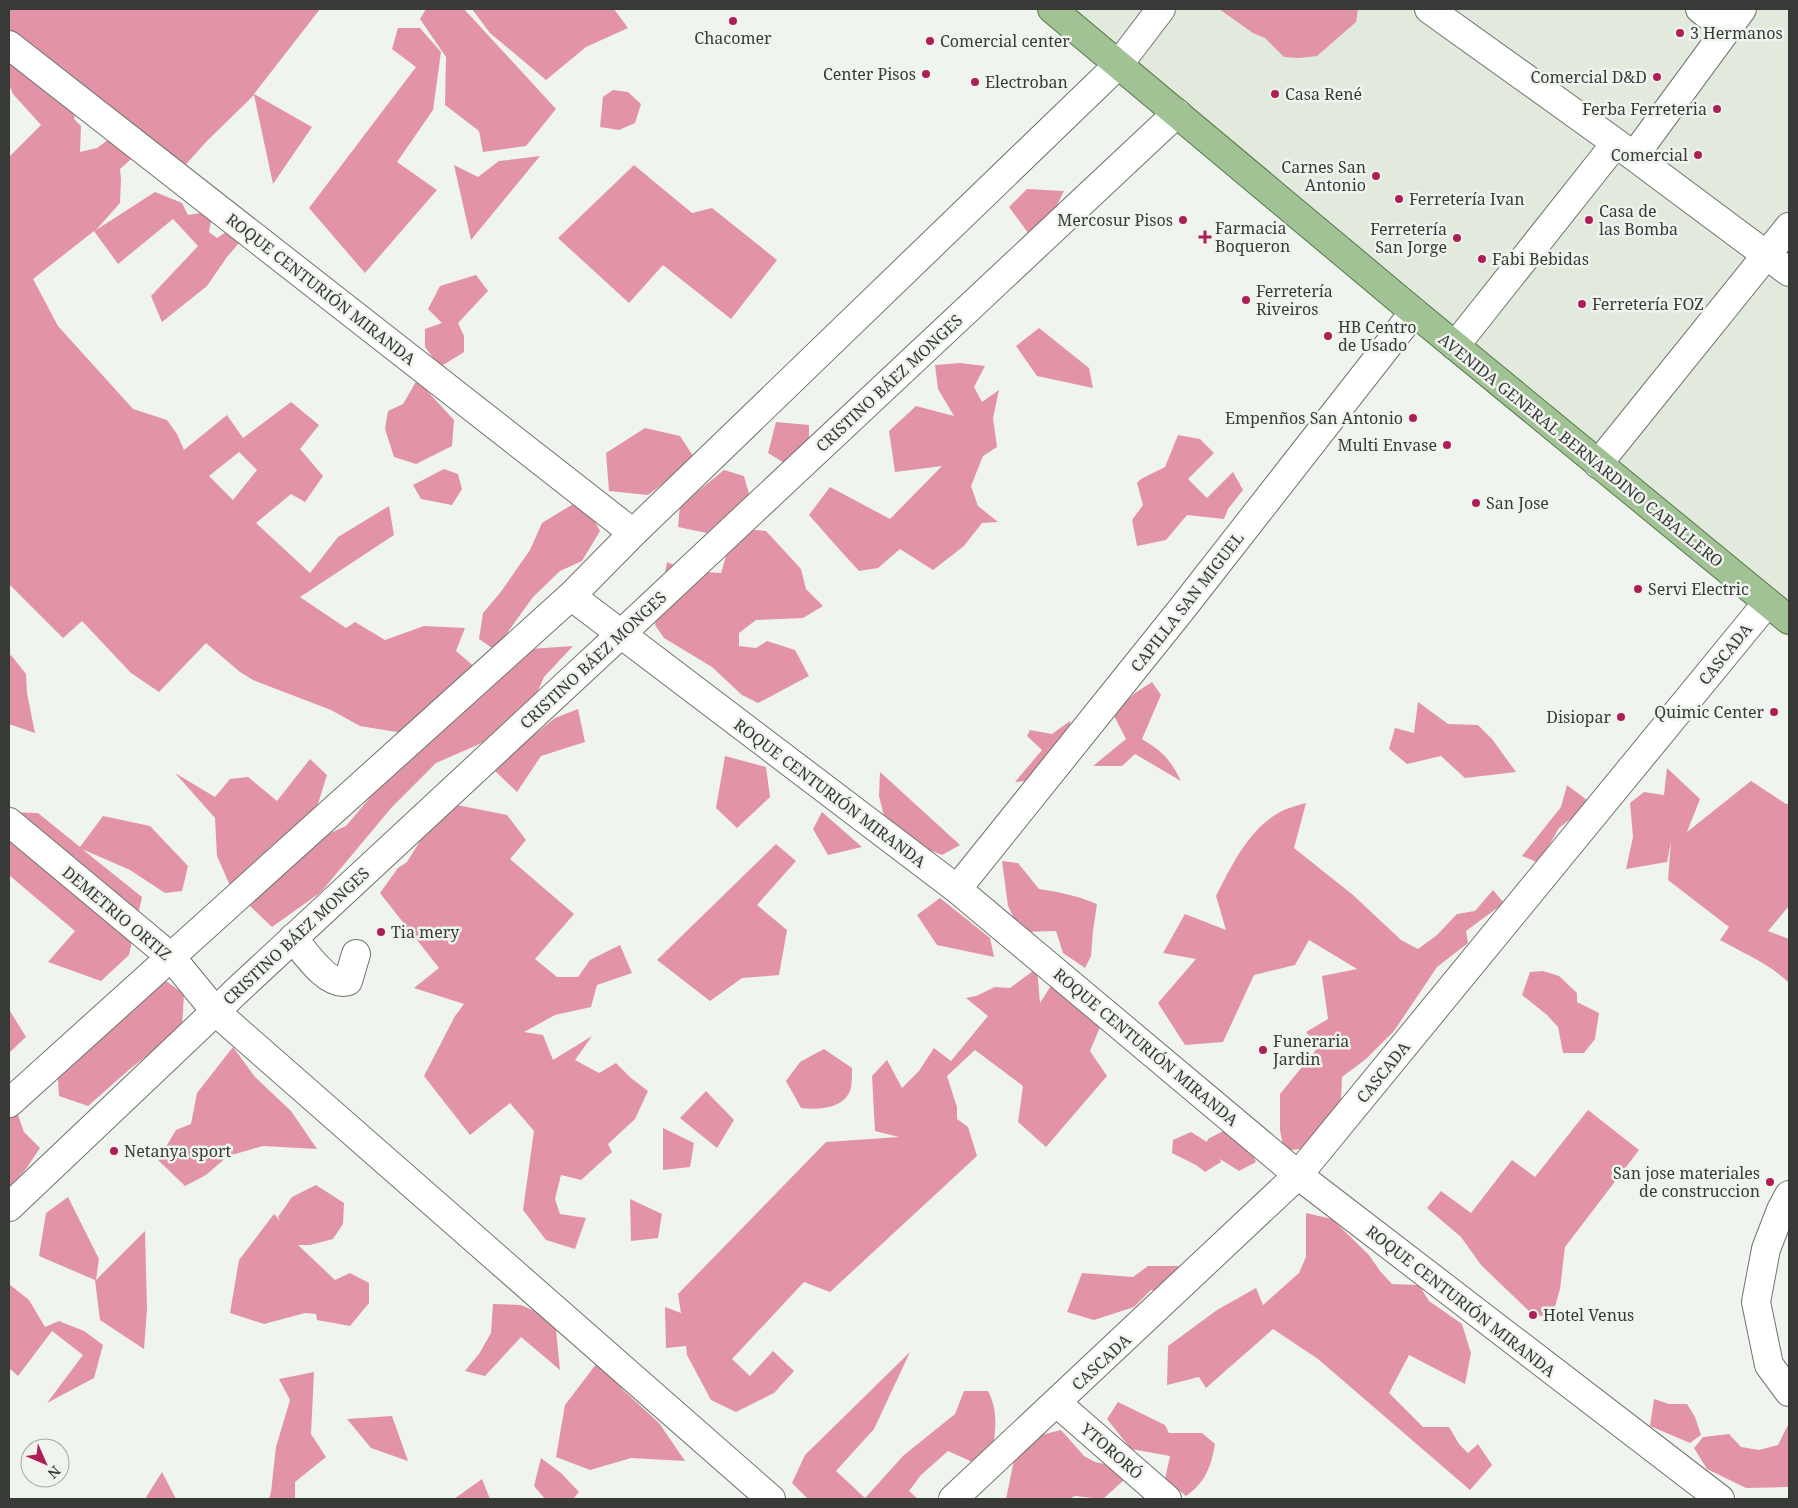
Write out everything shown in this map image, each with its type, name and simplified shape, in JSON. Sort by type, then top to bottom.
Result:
[{"type":"main road","name":"AVENIDA GENERAL BERNARDINO CABALLERO","points":[[1052,9],[1455,346],[1789,620]]},
{"type":"street","points":[[9,1103],[571,596],[633,533],[1119,64],[1161,9]]},
{"type":"street","points":[[1429,9],[1625,150],[1789,272]]},
{"type":"street","points":[[1455,346],[1625,150],[1734,19],[1700,9]]},
{"type":"street","name":"ROQUE CENTURIÓN MIRANDA","points":[[9,45],[633,533]]},
{"type":"street","name":"CRISTINO BÁEZ MONGES","points":[[9,1207],[293,938],[621,634],[1177,113]]},
{"type":"street","points":[[1598,464],[1789,227]]},
{"type":"street","name":"CAPILLA SAN MIGUEL","points":[[957,889],[1181,610],[1414,312]]},
{"type":"street","name":"ROQUE CENTURIÓN MIRANDA","points":[[571,596],[957,889],[1298,1175],[1720,1499]]},
{"type":"street","name":"CASCADA","points":[[954,1499],[1298,1175],[1767,603]]},
{"type":"street","name":"DEMETRIO ORTIZ","points":[[9,822],[170,957],[216,1012],[771,1499]]},
{"type":"street","points":[[293,938],[317,967],[335,981],[342,983],[348,981],[356,954]]},
{"type":"street","points":[[1789,1195],[1766,1249],[1756,1302],[1769,1365],[1789,1392]]},
{"type":"street","name":"YTORORÓ","points":[[1057,1403],[1167,1499]]},
{"type":"shaded area","points":[[9,9],[320,9],[254,94],[312,127],[273,184],[254,95],[206,142],[180,171],[147,145],[120,169],[120,203],[96,230],[155,192],[182,203],[188,215],[213,211],[209,232],[217,238],[226,232],[239,243],[207,286],[162,322],[151,296],[198,246],[173,219],[118,264],[94,231],[33,279],[58,326],[133,409],[167,420],[177,434],[184,450],[227,415],[243,438],[291,402],[319,425],[300,449],[323,476],[305,502],[291,494],[256,523],[310,573],[338,537],[389,506],[394,535],[300,597],[346,628],[355,622],[385,640],[424,626],[465,628],[456,651],[483,674],[415,735],[360,726],[331,710],[253,680],[240,672],[206,643],[159,692],[131,673],[82,621],[63,638],[9,584],[9,157],[41,125],[13,94],[9,85]],"holes":[[[80,92],[125,127],[97,148],[80,152],[81,126],[74,119]],[[239,452],[257,470],[233,500],[209,476]]]},
{"type":"shaded area","points":[[426,9],[464,9],[556,109],[526,146],[483,152],[479,131],[445,105],[446,57],[420,19]]},
{"type":"shaded area","points":[[472,9],[614,9],[628,28],[586,47],[546,80],[490,33]]},
{"type":"shaded area","points":[[1052,9],[1789,9],[1789,619]]},
{"type":"shaded area","points":[[1219,9],[1358,9],[1356,22],[1317,56],[1299,58],[1284,57],[1265,38],[1253,33]]},
{"type":"shaded area","points":[[398,28],[420,28],[441,52],[433,110],[397,162],[437,190],[365,273],[309,208],[416,67],[392,49]]},
{"type":"shaded area","points":[[613,90],[628,92],[641,104],[635,123],[619,130],[600,127],[603,97]]},
{"type":"shaded area","points":[[540,156],[471,240],[454,165],[478,177],[499,161]]},
{"type":"shaded area","points":[[634,165],[692,213],[712,208],[777,260],[731,319],[663,265],[629,303],[558,238]]},
{"type":"shaded area","points":[[1027,189],[1064,191],[1037,245],[1009,207]]},
{"type":"shaded area","points":[[476,275],[488,291],[458,323],[464,336],[464,352],[440,367],[425,347],[425,329],[442,323],[428,309],[440,286]]},
{"type":"shaded area","points":[[1039,328],[1089,368],[1093,388],[1037,376],[1016,346]]},
{"type":"shaded area","points":[[960,363],[985,366],[974,387],[982,402],[999,390],[993,418],[997,447],[983,456],[971,486],[978,506],[998,522],[982,523],[964,546],[933,570],[900,549],[878,568],[859,571],[809,515],[830,487],[890,519],[942,466],[895,472],[889,431],[916,406],[954,416],[938,389],[935,365]]},
{"type":"shaded area","points":[[417,380],[454,420],[452,446],[416,464],[394,457],[385,429],[388,411],[403,404]]},
{"type":"shaded area","points":[[776,422],[809,425],[809,442],[786,464],[768,453]]},
{"type":"shaded area","points":[[645,428],[680,436],[695,459],[648,495],[609,491],[606,453]]},
{"type":"shaded area","points":[[1178,435],[1200,439],[1214,453],[1188,479],[1207,498],[1233,472],[1243,490],[1228,509],[1224,519],[1187,515],[1166,540],[1137,546],[1132,520],[1143,505],[1137,483],[1165,467]]},
{"type":"shaded area","points":[[444,469],[458,474],[462,489],[452,505],[421,499],[413,485]]},
{"type":"shaded area","points":[[724,470],[744,476],[749,494],[707,533],[678,527],[680,506]]},
{"type":"shaded area","points":[[573,504],[590,512],[600,531],[582,561],[560,571],[533,597],[495,650],[479,639],[483,613],[500,593],[530,550],[542,523]]},
{"type":"shaded area","points":[[734,528],[766,531],[801,569],[806,589],[823,606],[803,618],[756,620],[739,633],[739,646],[756,648],[767,641],[795,650],[809,676],[758,703],[742,695],[712,667],[664,638],[655,625],[667,562],[688,571],[721,573]]},
{"type":"shaded area","points":[[573,646],[544,677],[523,725],[436,763],[392,807],[321,892],[272,927],[250,906],[265,875],[235,897],[217,856],[215,818],[175,773],[215,797],[230,779],[248,777],[277,801],[310,759],[327,775],[310,829],[301,846],[346,826],[373,794],[515,650]]},
{"type":"shaded area","points":[[11,655],[26,674],[27,693],[35,733],[9,724],[9,657]]},
{"type":"shaded area","points":[[1152,682],[1161,695],[1142,739],[1165,757],[1181,781],[1135,754],[1122,766],[1093,766],[1126,739],[1113,714],[1135,693]]},
{"type":"shaded area","points":[[1418,702],[1448,724],[1478,725],[1492,739],[1516,772],[1465,778],[1441,756],[1407,764],[1389,749],[1395,728],[1414,733]]},
{"type":"shaded area","points":[[578,709],[585,742],[541,756],[517,792],[495,771],[512,753],[555,718]]},
{"type":"shaded area","points":[[1070,721],[1073,747],[1053,778],[1015,782],[1042,750],[1027,736],[1030,730],[1052,734]]},
{"type":"shaded area","points":[[725,756],[766,767],[770,797],[737,828],[716,808]]},
{"type":"shaded area","points":[[1667,768],[1700,799],[1687,832],[1751,781],[1786,804],[1789,804],[1789,906],[1768,931],[1789,939],[1789,983],[1765,964],[1720,940],[1729,927],[1668,880],[1671,842],[1667,862],[1626,869],[1633,837],[1630,803],[1644,792],[1664,795]]},
{"type":"shaded area","points":[[880,772],[960,845],[942,855],[922,847],[884,816],[879,796]]},
{"type":"shaded area","points":[[1567,785],[1591,803],[1559,828],[1539,863],[1522,856],[1561,807]]},
{"type":"shaded area","points":[[442,802],[507,815],[526,840],[510,859],[574,914],[535,959],[557,977],[578,977],[590,960],[620,945],[632,973],[597,985],[591,1007],[555,1015],[524,1032],[543,1035],[553,1060],[592,1036],[575,1060],[599,1073],[616,1063],[648,1091],[635,1119],[608,1144],[612,1152],[581,1180],[561,1175],[555,1199],[560,1214],[586,1218],[575,1249],[546,1240],[523,1210],[534,1131],[510,1103],[470,1135],[424,1076],[455,1016],[464,1004],[414,988],[439,968],[380,893],[398,868],[407,862]]},
{"type":"shaded area","points":[[1306,803],[1294,848],[1353,895],[1401,940],[1418,949],[1437,935],[1457,914],[1475,911],[1493,890],[1504,903],[1466,931],[1468,943],[1437,967],[1394,1031],[1366,1059],[1342,1077],[1341,1101],[1327,1130],[1307,1148],[1284,1151],[1280,1130],[1280,1094],[1319,1046],[1306,1032],[1328,1019],[1322,976],[1357,969],[1309,940],[1295,965],[1254,975],[1223,1042],[1185,1045],[1158,1003],[1196,959],[1163,953],[1185,914],[1226,930],[1216,896],[1243,847],[1261,826],[1272,817],[1284,810]]},
{"type":"shaded area","points":[[9,812],[38,813],[80,847],[103,816],[150,826],[188,866],[182,891],[165,893],[130,870],[82,849],[142,897],[129,955],[101,981],[48,962],[75,931],[9,875]]},
{"type":"shaded area","points":[[822,812],[862,847],[828,855],[813,829]]},
{"type":"shaded area","points":[[776,844],[796,861],[757,905],[787,930],[779,975],[742,978],[710,1001],[657,960]]},
{"type":"shaded area","points":[[1002,861],[1018,863],[1039,889],[1054,891],[1097,904],[1091,956],[1085,968],[1063,953],[1056,931],[1021,932],[1008,906]]},
{"type":"shaded area","points":[[940,898],[990,938],[994,957],[937,945],[917,915]]},
{"type":"shaded area","points":[[1037,968],[1040,1003],[1054,981],[1103,1020],[1090,1051],[1107,1076],[1046,1147],[1018,1122],[1023,1086],[975,1050],[947,1076],[957,1107],[957,1119],[968,1127],[977,1156],[830,1292],[804,1282],[732,1359],[750,1376],[773,1351],[794,1371],[774,1393],[736,1412],[711,1400],[687,1355],[686,1346],[666,1348],[665,1307],[681,1313],[678,1294],[826,1142],[899,1137],[875,1131],[872,1076],[887,1060],[902,1088],[919,1071],[934,1048],[951,1061],[988,1016],[966,998],[976,996],[995,987],[1010,988]]},
{"type":"shaded area","points":[[1543,971],[1559,976],[1577,993],[1577,1002],[1599,1013],[1595,1039],[1584,1053],[1563,1053],[1558,1027],[1547,1015],[1522,995],[1530,972]]},
{"type":"shaded area","points":[[166,981],[184,994],[182,1029],[131,1068],[88,1106],[59,1096],[57,1063],[124,998]]},
{"type":"shaded area","points":[[10,1011],[26,1037],[9,1053],[9,1013]]},
{"type":"shaded area","points":[[233,1047],[255,1077],[291,1111],[317,1149],[263,1146],[228,1156],[206,1175],[185,1186],[158,1160],[176,1130],[191,1124],[197,1093]]},
{"type":"shaded area","points":[[824,1049],[852,1068],[851,1088],[843,1100],[831,1107],[801,1108],[786,1081],[800,1062]]},
{"type":"shaded area","points":[[706,1091],[734,1120],[717,1148],[680,1118]]},
{"type":"shaded area","points":[[15,1107],[24,1132],[40,1148],[26,1169],[9,1187],[9,1111]]},
{"type":"shaded area","points":[[1588,1110],[1639,1150],[1565,1247],[1560,1289],[1552,1317],[1533,1315],[1481,1265],[1461,1237],[1427,1208],[1441,1191],[1471,1213],[1512,1160],[1535,1177]]},
{"type":"shaded area","points":[[663,1128],[694,1143],[690,1167],[663,1170]]},
{"type":"shaded area","points":[[1225,1130],[1249,1146],[1256,1162],[1239,1171],[1220,1159],[1221,1162],[1205,1172],[1196,1165],[1172,1153],[1173,1140],[1191,1132],[1207,1142],[1208,1139]]},
{"type":"shaded area","points":[[316,1185],[344,1203],[343,1224],[333,1239],[310,1245],[298,1245],[335,1280],[350,1273],[369,1283],[369,1303],[350,1326],[317,1320],[316,1314],[305,1313],[264,1324],[230,1313],[239,1260],[274,1214],[281,1222],[278,1217],[292,1197]]},
{"type":"shaded area","points":[[68,1197],[99,1259],[96,1280],[145,1231],[147,1309],[144,1349],[100,1320],[95,1280],[39,1256],[46,1213]]},
{"type":"shaded area","points":[[630,1199],[662,1214],[658,1238],[631,1241]]},
{"type":"shaded area","points":[[1306,1213],[1332,1219],[1369,1255],[1392,1284],[1419,1285],[1429,1301],[1462,1324],[1471,1353],[1465,1384],[1409,1355],[1389,1393],[1423,1427],[1449,1427],[1459,1444],[1468,1453],[1478,1444],[1492,1465],[1470,1490],[1318,1359],[1273,1329],[1206,1388],[1199,1377],[1167,1385],[1168,1346],[1217,1310],[1256,1288],[1263,1305],[1299,1273],[1306,1257]]},
{"type":"shaded area","points":[[1148,1266],[1190,1266],[1175,1293],[1151,1290],[1134,1307],[1094,1320],[1067,1312],[1082,1273],[1133,1277]]},
{"type":"shaded area","points":[[9,1284],[29,1300],[45,1327],[59,1321],[84,1331],[103,1345],[94,1378],[47,1403],[83,1355],[52,1331],[18,1376],[9,1368]]},
{"type":"shaded area","points":[[493,1304],[521,1305],[555,1320],[560,1370],[521,1337],[485,1376],[465,1371],[479,1354],[491,1333]]},
{"type":"shaded area","points":[[910,1352],[874,1429],[836,1471],[865,1498],[904,1455],[955,1414],[964,1391],[988,1391],[992,1400],[995,1429],[988,1469],[948,1451],[921,1475],[909,1491],[918,1499],[808,1499],[792,1483],[805,1455]]},
{"type":"shaded area","points":[[600,1359],[622,1389],[659,1423],[685,1461],[631,1458],[590,1470],[556,1457],[565,1405]]},
{"type":"shaded area","points":[[314,1372],[311,1434],[326,1457],[295,1482],[295,1499],[269,1499],[276,1447],[290,1400],[279,1379]]},
{"type":"shaded area","points":[[1654,1399],[1669,1404],[1687,1404],[1695,1417],[1701,1435],[1690,1443],[1650,1426]]},
{"type":"shaded area","points":[[1118,1402],[1165,1425],[1169,1433],[1202,1433],[1215,1444],[1212,1459],[1206,1473],[1193,1491],[1186,1496],[1165,1479],[1170,1456],[1131,1449],[1107,1419]]},
{"type":"shaded area","points":[[392,1416],[408,1461],[371,1448],[347,1419]]},
{"type":"shaded area","points":[[1789,1423],[1788,1487],[1746,1488],[1707,1469],[1694,1448],[1703,1437],[1729,1434],[1741,1447],[1759,1450],[1778,1445]]},
{"type":"shaded area","points":[[1061,1430],[1084,1456],[1095,1462],[1135,1470],[1103,1499],[1075,1496],[1069,1499],[1006,1499],[1018,1441]]},
{"type":"shaded area","points":[[541,1458],[561,1473],[579,1492],[573,1499],[545,1499],[534,1486]]},
{"type":"shaded area","points":[[162,1472],[176,1499],[145,1499]]},
{"type":"shaded area","points":[[482,1479],[490,1499],[454,1499]]},
{"type":"place","name":"Chacomer","points":[[733,21]]},
{"type":"place","name":"3 Hermanos","points":[[1680,33]]},
{"type":"place","name":"Comercial center","points":[[930,41]]},
{"type":"place","name":"Center Pisos","points":[[926,74]]},
{"type":"place","name":"Comercial D&D","points":[[1657,77]]},
{"type":"place","name":"Electroban","points":[[975,82]]},
{"type":"place","name":"Casa René","points":[[1275,94]]},
{"type":"place","name":"Ferba Ferreteria","points":[[1717,109]]},
{"type":"place","name":"Comercial","points":[[1698,155]]},
{"type":"place","name":"Carnes San Antonio","points":[[1376,176]]},
{"type":"place","name":"Ferretería Ivan","points":[[1399,199]]},
{"type":"place","name":"Mercosur Pisos","points":[[1183,220]]},
{"type":"place","name":"Casa de las Bomba","points":[[1589,220]]},
{"type":"place","name":"Farmacia Boqueron","points":[[1205,237]]},
{"type":"place","name":"Ferretería San Jorge","points":[[1457,238]]},
{"type":"place","name":"Fabi Bebidas","points":[[1482,259]]},
{"type":"place","name":"Ferretería Riveiros","points":[[1246,300]]},
{"type":"place","name":"Ferretería FOZ","points":[[1582,304]]},
{"type":"place","name":"HB Centro de Usado","points":[[1328,336]]},
{"type":"place","name":"Empenños San Antonio","points":[[1413,418]]},
{"type":"place","name":"Multi Envase","points":[[1447,445]]},
{"type":"place","name":"San Jose","points":[[1476,503]]},
{"type":"place","name":"Servi Electric","points":[[1638,589]]},
{"type":"place","name":"Quimic Center","points":[[1774,712]]},
{"type":"place","name":"Disiopar","points":[[1621,717]]},
{"type":"place","name":"Tia mery","points":[[381,932]]},
{"type":"place","name":"Funeraria Jardin","points":[[1263,1050]]},
{"type":"place","name":"Netanya sport","points":[[114,1151]]},
{"type":"place","name":"San jose materiales de construccion","points":[[1770,1182]]},
{"type":"place","name":"Hotel Venus","points":[[1533,1315]]}]
